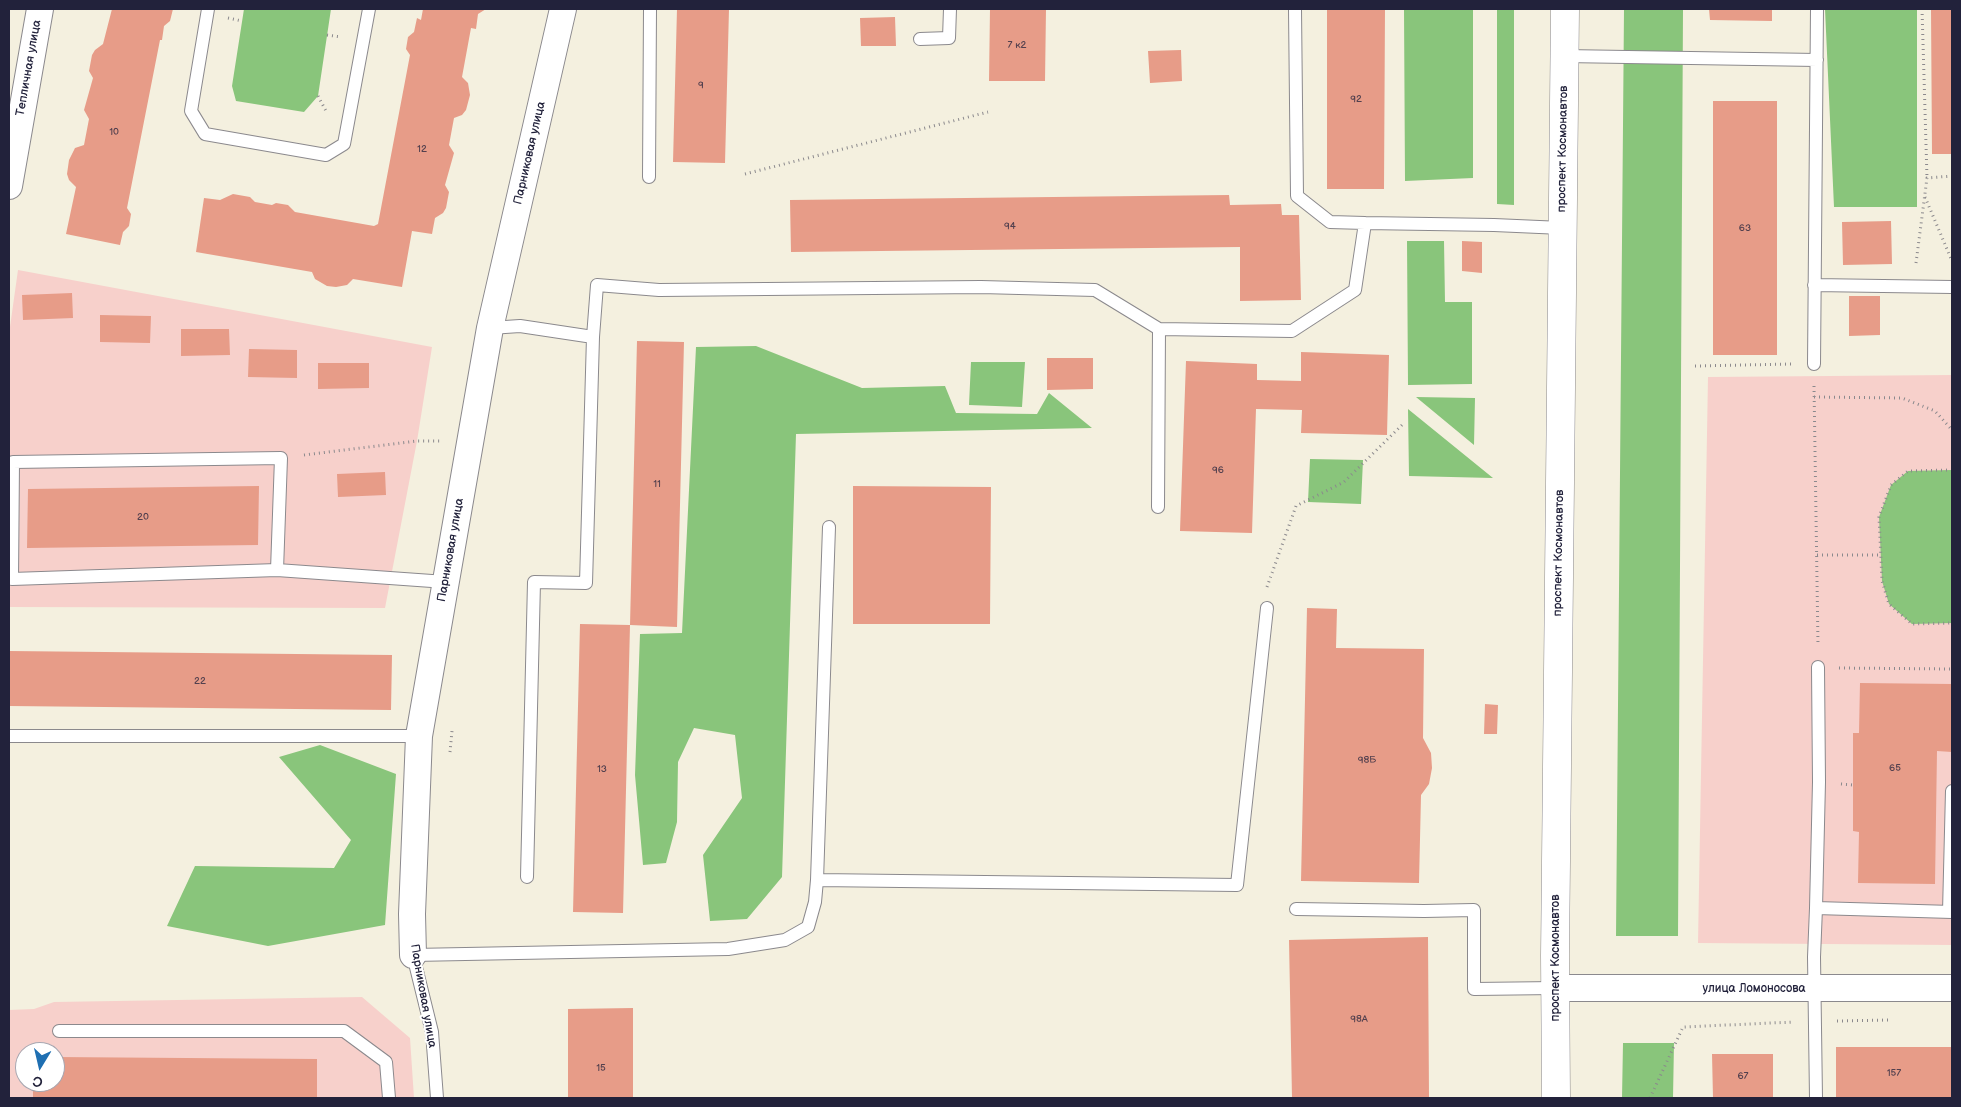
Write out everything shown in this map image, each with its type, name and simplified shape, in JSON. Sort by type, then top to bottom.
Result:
[{"type":"main road","name":"проспект Космонавтов","points":[[1556,1098],[1555,988],[1565,9]]},
{"type":"street","name":"Тепличная улица","points":[[9,186],[40,9]]},
{"type":"street","name":"Парниковая улица","points":[[413,955],[412,914],[419,736],[490,328],[563,9]]},
{"type":"street","name":"улица Ломоносова","points":[[1555,988],[1952,988]]},
{"type":"lane","points":[[208,9],[191,111],[205,134],[326,155],[344,144],[369,9]]},
{"type":"lane","points":[[649,177],[650,9]]},
{"type":"lane","points":[[920,39],[949,38],[950,9]]},
{"type":"lane","points":[[1296,9],[1297,196],[1330,222],[1562,228]]},
{"type":"lane","points":[[1814,364],[1817,9]]},
{"type":"lane","points":[[1564,56],[1817,60]]},
{"type":"lane","points":[[527,877],[534,582],[586,583],[593,336],[597,285],[659,290],[981,287],[1094,290],[1158,329],[1292,331],[1354,290],[1365,223]]},
{"type":"lane","points":[[1814,284],[1952,286]]},
{"type":"lane","points":[[490,328],[520,326],[593,336]]},
{"type":"lane","points":[[1158,329],[1158,507]]},
{"type":"lane","points":[[277,570],[281,458],[13,462],[12,579],[277,570],[446,582]]},
{"type":"lane","points":[[413,955],[728,949],[785,940],[808,927],[815,902],[817,880],[828,527]]},
{"type":"lane","points":[[817,880],[1237,886],[1267,608]]},
{"type":"lane","points":[[1816,1098],[1815,989],[1819,782],[1818,667]]},
{"type":"lane","points":[[9,736],[419,736]]},
{"type":"lane","points":[[1816,908],[1950,912],[1952,791]]},
{"type":"lane","points":[[1296,909],[1474,910],[1474,989],[1555,988]]},
{"type":"lane","name":"Парниковая улица","points":[[413,955],[432,1032],[437,1098]]},
{"type":"lane","points":[[59,1032],[344,1031],[386,1062],[389,1098]]},
{"type":"path","points":[[1914,286],[1927,178],[1922,9]]},
{"type":"path","points":[[745,174],[988,112]]},
{"type":"path","points":[[1927,178],[1952,176]]},
{"type":"path","points":[[1924,196],[1952,261]]},
{"type":"path","points":[[1696,366],[1814,364],[1818,667],[1952,669]]},
{"type":"path","points":[[1814,397],[1902,398],[1935,411],[1952,430]]},
{"type":"path","points":[[1267,586],[1296,506],[1344,482],[1402,424]]},
{"type":"path","points":[[281,458],[417,441],[440,441]]},
{"type":"path","points":[[1952,470],[1908,471],[1892,486],[1879,517],[1882,581],[1889,604],[1912,624],[1952,624]]},
{"type":"path","points":[[1817,555],[1880,555]]},
{"type":"path","points":[[450,760],[452,730]]},
{"type":"path","points":[[1845,784],[1853,785]]},
{"type":"path","points":[[1650,1098],[1683,1027]]},
{"type":"shaded area","points":[[18,270],[432,347],[417,441],[385,608],[9,607],[9,334]]},
{"type":"shaded area","points":[[1952,375],[1952,945],[1698,943],[1708,377]]},
{"type":"shaded area","points":[[362,997],[410,1038],[414,1098],[9,1098],[9,1010],[34,1009],[54,1002]]},
{"type":"green space","points":[[244,9],[331,9],[318,96],[304,112],[236,101],[232,86]]},
{"type":"green space","points":[[1404,9],[1473,9],[1473,178],[1405,181]]},
{"type":"green space","points":[[1497,9],[1514,9],[1514,205],[1497,204]]},
{"type":"green space","points":[[1624,9],[1683,9],[1678,936],[1616,936]]},
{"type":"green space","points":[[1825,9],[1917,9],[1917,207],[1834,207]]},
{"type":"green space","points":[[1407,241],[1444,241],[1445,302],[1472,302],[1472,384],[1408,385]]},
{"type":"green space","points":[[756,346],[862,388],[945,386],[956,413],[1037,414],[1049,393],[1092,428],[796,434],[782,877],[747,919],[710,921],[703,855],[742,798],[735,735],[694,728],[678,762],[677,822],[666,863],[643,865],[635,775],[640,634],[682,633],[696,347]]},
{"type":"green space","points":[[971,362],[1025,362],[1022,407],[969,405]]},
{"type":"green space","points":[[1416,397],[1475,398],[1474,445]]},
{"type":"green space","points":[[1408,409],[1493,478],[1409,476]]},
{"type":"green space","points":[[1310,459],[1363,460],[1361,504],[1308,502]]},
{"type":"green space","points":[[1952,470],[1952,623],[1912,624],[1889,604],[1882,581],[1879,517],[1891,485],[1908,471]]},
{"type":"green space","points":[[320,745],[396,774],[385,925],[268,946],[167,926],[195,866],[334,868],[351,840],[279,757]]},
{"type":"green space","points":[[1623,1043],[1674,1043],[1673,1098],[1622,1098]]},
{"type":"building","points":[[112,9],[173,9],[170,21],[164,26],[162,40],[160,40],[127,208],[131,214],[129,226],[123,232],[120,245],[66,234],[76,187],[69,180],[67,174],[69,160],[75,148],[84,145],[89,119],[84,110],[93,78],[89,71],[92,55],[103,44]]},
{"type":"building","points":[[423,9],[486,9],[478,14],[476,29],[471,28],[462,77],[468,83],[470,95],[466,110],[462,115],[454,118],[449,145],[454,153],[445,185],[449,192],[446,208],[443,213],[435,218],[432,234],[412,231],[402,287],[353,279],[347,285],[327,286],[315,279],[312,272],[196,252],[204,198],[220,200],[233,194],[250,197],[255,202],[288,205],[295,212],[374,226],[378,224],[410,55],[406,49],[408,37],[414,32],[417,18],[421,20]]},
{"type":"building","points":[[677,9],[729,9],[725,163],[673,162]]},
{"type":"building","points":[[990,9],[1046,9],[1045,81],[989,81]]},
{"type":"building","points":[[1327,9],[1385,9],[1384,189],[1327,189]]},
{"type":"building","points":[[1709,9],[1772,9],[1772,21],[1710,20]]},
{"type":"building","points":[[1931,9],[1952,9],[1952,154],[1932,154]]},
{"type":"building","points":[[895,17],[896,46],[861,46],[860,18]]},
{"type":"building","points":[[1181,50],[1182,81],[1150,83],[1148,51]]},
{"type":"building","points":[[1713,101],[1777,101],[1777,355],[1713,355]]},
{"type":"building","points":[[1229,195],[1230,205],[1281,204],[1282,215],[1299,215],[1301,300],[1240,301],[1240,247],[791,252],[790,200]]},
{"type":"building","points":[[1891,221],[1892,264],[1843,265],[1842,222]]},
{"type":"building","points":[[1462,241],[1482,242],[1482,273],[1462,271]]},
{"type":"building","points":[[72,293],[73,318],[23,320],[22,295]]},
{"type":"building","points":[[1849,296],[1880,296],[1880,335],[1849,336]]},
{"type":"building","points":[[100,315],[151,316],[150,343],[100,342]]},
{"type":"building","points":[[181,329],[229,329],[230,355],[181,356]]},
{"type":"building","points":[[637,341],[684,342],[677,627],[630,625]]},
{"type":"building","points":[[249,349],[297,350],[297,378],[248,377]]},
{"type":"building","points":[[1301,352],[1389,355],[1387,435],[1301,433],[1302,410],[1256,409],[1252,533],[1180,531],[1186,361],[1257,364],[1257,380],[1301,381]]},
{"type":"building","points":[[1047,358],[1093,358],[1093,389],[1047,390]]},
{"type":"building","points":[[318,363],[369,363],[369,388],[318,389]]},
{"type":"building","points":[[385,472],[386,495],[338,497],[337,474]]},
{"type":"building","points":[[259,486],[258,545],[27,548],[28,489]]},
{"type":"building","points":[[853,486],[991,487],[990,624],[853,624]]},
{"type":"building","points":[[1307,608],[1337,609],[1336,648],[1424,649],[1423,738],[1431,753],[1432,768],[1429,784],[1421,795],[1419,883],[1301,881]]},
{"type":"building","points":[[580,624],[630,625],[623,913],[573,912]]},
{"type":"building","points":[[9,651],[392,655],[391,710],[9,706]]},
{"type":"building","points":[[1860,683],[1952,684],[1952,752],[1937,751],[1935,884],[1858,883],[1859,832],[1853,831],[1853,733],[1859,733]]},
{"type":"building","points":[[1485,704],[1498,705],[1497,734],[1484,734]]},
{"type":"building","points":[[1428,937],[1429,1098],[1292,1098],[1289,940]]},
{"type":"building","points":[[633,1008],[633,1098],[568,1098],[568,1009]]},
{"type":"building","points":[[1836,1047],[1952,1047],[1952,1098],[1836,1098]]},
{"type":"building","points":[[1712,1054],[1773,1054],[1773,1098],[1713,1098]]},
{"type":"building","points":[[65,1057],[317,1059],[317,1098],[33,1098],[33,1092],[65,1092]]}]
